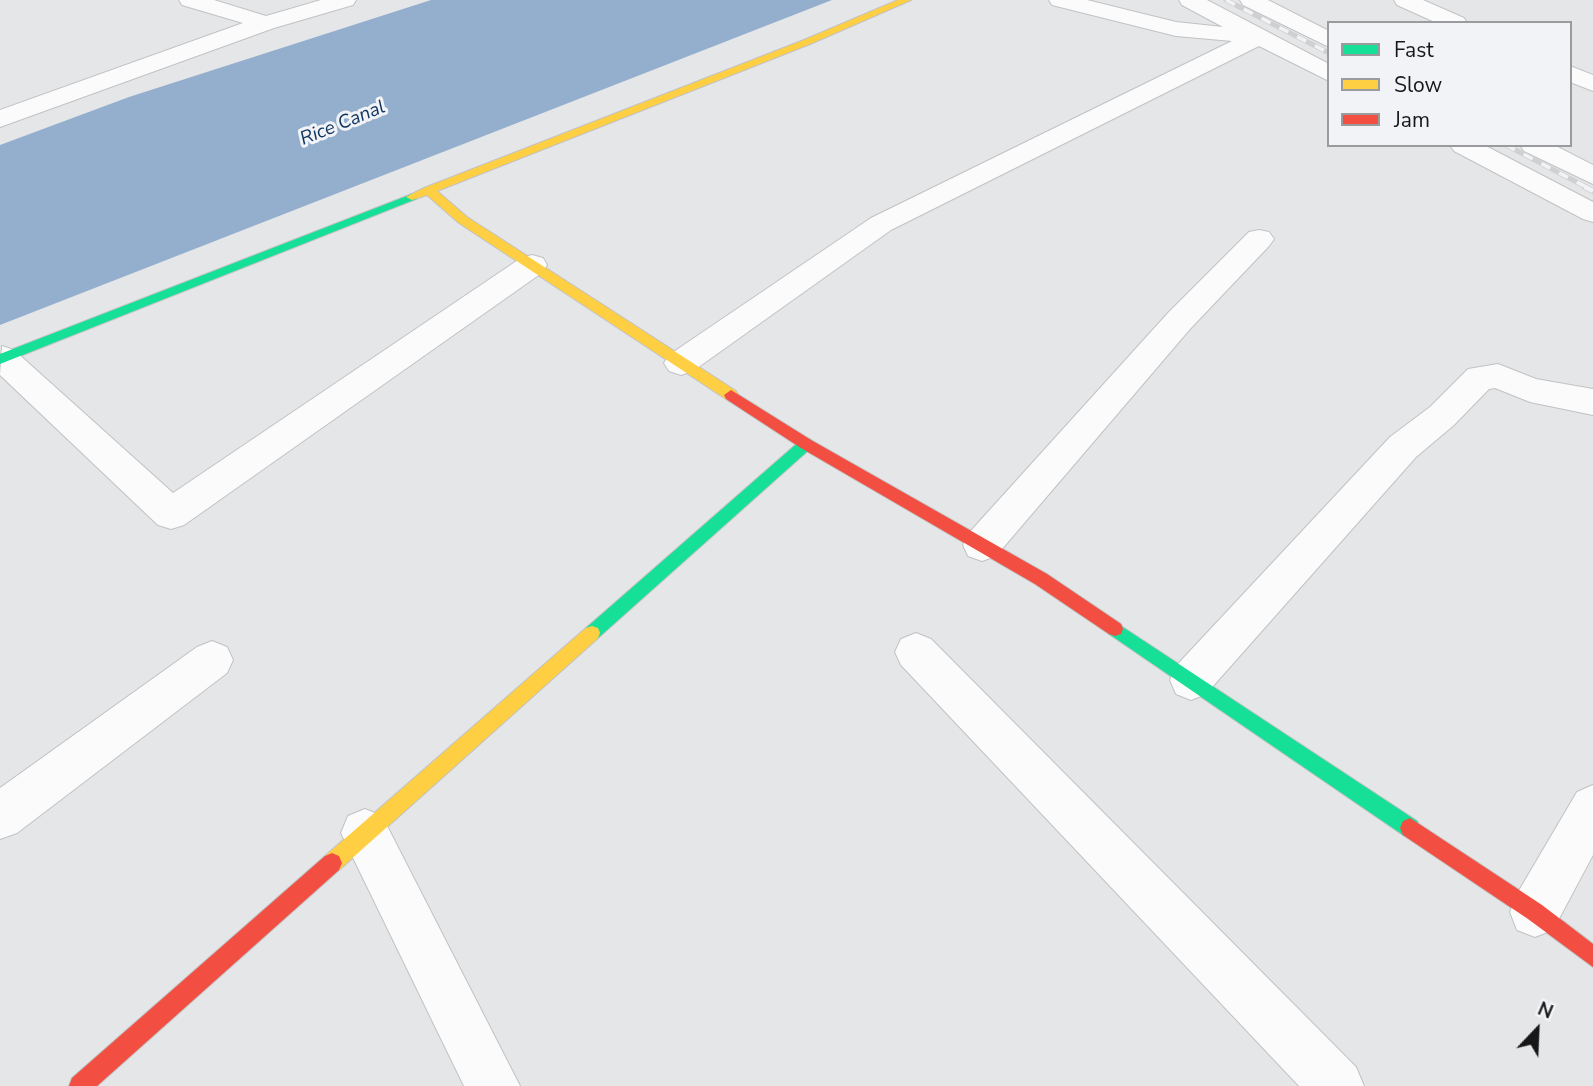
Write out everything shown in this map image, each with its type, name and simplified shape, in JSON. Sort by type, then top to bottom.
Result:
[{"type":"street","points":[[190,0],[265,23]]},
{"type":"street","points":[[0,119],[265,23],[345,0]]},
{"type":"street","points":[[532,265],[172,514],[1,358],[807,42],[906,0]]},
{"type":"street","points":[[1060,0],[1177,29],[1259,37]]},
{"type":"street","points":[[1190,0],[1327,73]]},
{"type":"street","points":[[1251,0],[1327,39]]},
{"type":"street","points":[[1405,0],[1452,21]]},
{"type":"street","points":[[681,363],[881,224],[1259,37]]},
{"type":"street","points":[[1572,75],[1593,84]]},
{"type":"street","points":[[1468,147],[1593,214]]},
{"type":"street","points":[[1537,147],[1593,176]]},
{"type":"street","points":[[428,190],[463,220],[806,444],[1041,579],[1535,912],[1593,957]]},
{"type":"street","points":[[982,545],[1179,321],[1259,239]]},
{"type":"street","points":[[1191,680],[1403,447],[1442,416],[1479,378],[1498,376],[1530,390],[1593,402]]},
{"type":"street","points":[[80,1086],[806,444]]},
{"type":"street","points":[[916,652],[1337,1086]]},
{"type":"street","points":[[0,816],[212,660]]},
{"type":"street","points":[[1535,912],[1593,808]]},
{"type":"street","points":[[365,833],[493,1086]]},
{"type":"water","name":"Rice Canal","points":[[431,0],[832,0],[0,325],[0,145],[129,97]]},
{"type":"railway","points":[[1226,0],[1327,52]]},
{"type":"railway","points":[[1510,147],[1588,188]]},
{"type":"railway","points":[[1585,187],[1593,191]]},
{"type":"traffic: fast","points":[[0,359],[412,197]]},
{"type":"traffic: fast","points":[[592,633],[806,444]]},
{"type":"traffic: fast","points":[[1115,629],[1410,828]]},
{"type":"traffic: slow","points":[[412,197],[807,42],[906,0]]},
{"type":"traffic: slow","points":[[428,190],[463,220],[731,395]]},
{"type":"traffic: slow","points":[[332,863],[592,633]]},
{"type":"traffic: jam","points":[[731,395],[806,444],[1041,579],[1115,629]]},
{"type":"traffic: jam","points":[[1410,828],[1535,912],[1593,957]]},
{"type":"traffic: jam","points":[[80,1086],[332,863]]}]
